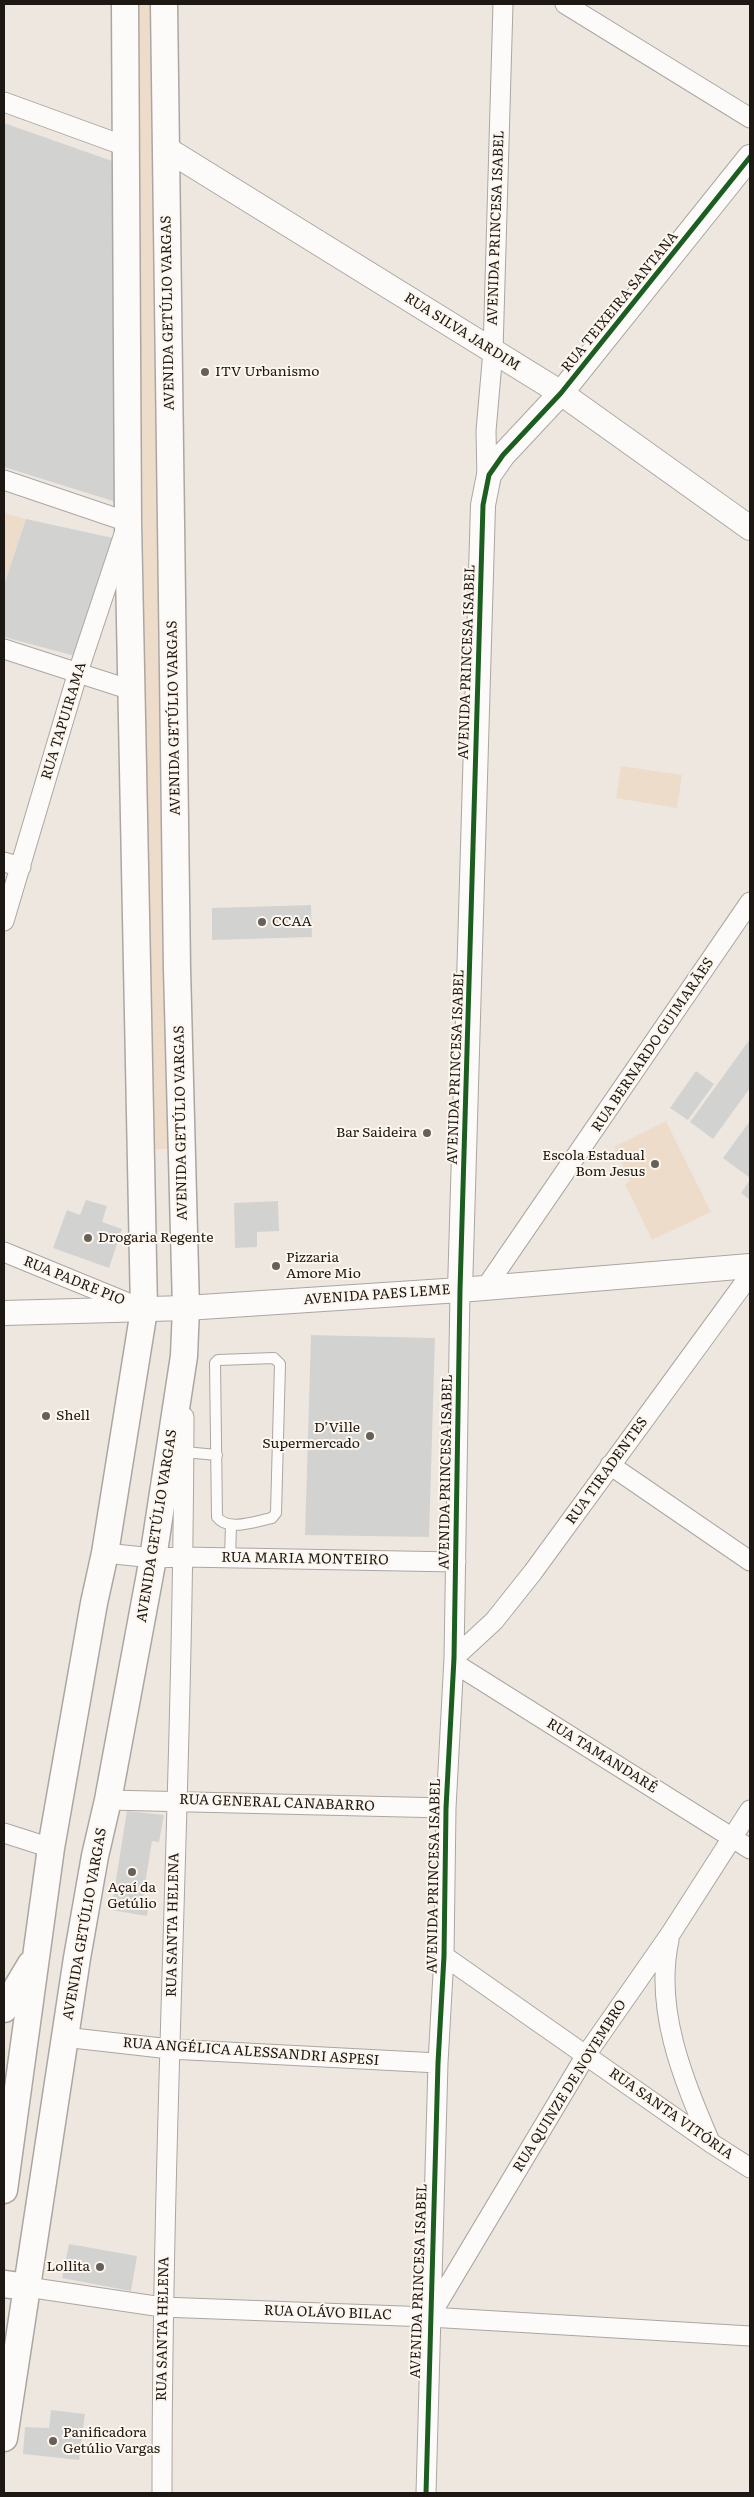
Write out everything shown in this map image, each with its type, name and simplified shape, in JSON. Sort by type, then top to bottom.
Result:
[{"type":"main road","points":[[4,2190],[44,1913],[51,1848],[94,1603],[105,1553],[144,1310],[128,522],[125,4]]},
{"type":"main road","name":"AVENIDA GETÚLIO VARGAS","points":[[4,2438],[16,2285],[64,2038],[95,1856],[108,1800],[153,1558],[184,1356],[186,1308],[178,969],[164,4]]},
{"type":"main road","points":[[125,107],[131,76],[138,68],[145,68],[153,76],[165,147],[162,186],[152,207],[146,209],[135,206],[125,156]]},
{"type":"main road","points":[[133,829],[138,849],[144,858],[162,864],[170,859],[176,831]]},
{"type":"main road","points":[[137,967],[142,945],[151,935],[163,935],[172,947],[178,969]]},
{"type":"main road","points":[[44,1913],[55,1916],[68,1926],[77,1958]]},
{"type":"main road","points":[[4,2009],[37,1955]]},
{"type":"street","name":"AVENIDA PRINCESA ISABEL","points":[[426,2493],[429,2317],[438,2063],[444,1956],[446,1808],[454,1661],[460,1290],[483,515],[486,482],[486,431],[493,351],[503,4]]},
{"type":"street","points":[[566,4],[750,118]]},
{"type":"street","points":[[4,102],[125,156]]},
{"type":"street","name":"RUA SILVA JARDIM","points":[[165,147],[562,393],[750,528]]},
{"type":"street","name":"RUA TEIXEIRA SANTANA","points":[[503,455],[562,393],[750,157]]},
{"type":"street","name":"AVENIDA PRINCESA ISABEL","points":[[486,482],[503,455]]},
{"type":"street","points":[[4,480],[128,522]]},
{"type":"street","name":"RUA TAPUIRAMA","points":[[4,921],[12,865],[128,522]]},
{"type":"street","points":[[4,649],[131,690]]},
{"type":"street","name":"RUA BERNARDO GUIMARÃES","points":[[486,1286],[750,902]]},
{"type":"street","name":"RUA PADRE PIO","points":[[4,1252],[144,1310]]},
{"type":"street","name":"AVENIDA PAES LEME","points":[[4,1314],[186,1308],[460,1290],[486,1286],[750,1266]]},
{"type":"street","name":"RUA TIRADENTES","points":[[454,1661],[494,1621],[534,1572],[750,1275]]},
{"type":"street","name":"RUA SANTA HELENA","points":[[162,2493],[162,2306],[184,1557],[184,1356]]},
{"type":"street","points":[[610,1465],[750,1561]]},
{"type":"street","name":"RUA MARIA MONTEIRO","points":[[105,1553],[153,1558],[456,1562]]},
{"type":"street","name":"RUA TAMANDARÉ","points":[[454,1661],[750,1849]]},
{"type":"street","name":"RUA GENERAL CANABARRO","points":[[108,1800],[176,1800],[446,1808]]},
{"type":"street","name":"RUA QUINZE DE NOVEMBRO","points":[[429,2317],[586,2055],[671,1933],[750,1810]]},
{"type":"street","points":[[4,1833],[51,1848]]},
{"type":"street","points":[[671,1933],[664,1964],[668,2014],[676,2054],[688,2092],[711,2143]]},
{"type":"street","name":"RUA SANTA VITÓRIA","points":[[444,1956],[711,2143],[750,2168]]},
{"type":"street","name":"RUA ANGÉLICA ALESSANDRI ASPESI","points":[[64,2038],[170,2049],[438,2063]]},
{"type":"street","name":"RUA OLÁVO BILAC","points":[[16,2285],[162,2306],[429,2317],[750,2336]]},
{"type":"lane","points":[[274,1358],[280,1364],[276,1513],[272,1518],[231,1525],[221,1521],[217,1516],[216,1362],[218,1360],[274,1358]]},
{"type":"lane","points":[[184,1452],[217,1455]]},
{"type":"lane","points":[[230,1558],[231,1525]]},
{"type":"shaded area","points":[[135,4],[156,4],[172,1149],[152,1149]]},
{"type":"shaded area","points":[[4,513],[26,519],[4,585]]},
{"type":"shaded area","points":[[621,766],[682,775],[677,808],[616,798]]},
{"type":"shaded area","name":"Escola Estadual Bom Jesus","points":[[666,1121],[711,1212],[652,1240],[625,1184],[630,1181],[614,1147]]},
{"type":"building","points":[[4,123],[115,162],[116,502],[4,467]]},
{"type":"building","points":[[26,519],[113,538],[75,656],[4,637],[4,585]]},
{"type":"building","name":"CCAA","points":[[311,905],[312,937],[212,940],[212,908]]},
{"type":"building","points":[[750,1039],[750,1088],[713,1139],[690,1122]]},
{"type":"building","points":[[696,1071],[714,1084],[688,1120],[670,1108]]},
{"type":"building","points":[[750,1121],[750,1178],[723,1158]]},
{"type":"building","points":[[750,1180],[750,1200],[741,1193]]},
{"type":"building","name":"Drogaria Regente","points":[[86,1200],[107,1206],[102,1222],[122,1229],[109,1268],[53,1248],[67,1210],[80,1215]]},
{"type":"building","points":[[278,1201],[279,1231],[257,1232],[257,1247],[235,1248],[234,1203]]},
{"type":"building","name":"D’Ville Supermercado","points":[[311,1335],[435,1338],[429,1537],[305,1535]]},
{"type":"building","name":"Açaí da Getúlio","points":[[127,1811],[164,1815],[159,1842],[152,1841],[142,1903],[149,1903],[147,1916],[111,1910]]},
{"type":"building","name":"Lollita","points":[[69,2244],[137,2256],[131,2291],[62,2278]]},
{"type":"building","name":"Panificadora Getúlio Vargas","points":[[51,2410],[85,2414],[79,2460],[23,2454],[25,2427],[49,2428]]},
{"type":"cycle path","points":[[426,2493],[438,2063],[444,1956],[446,1808],[454,1658],[460,1290],[483,505],[489,475],[503,455],[561,393],[750,157]]},
{"type":"place","name":"ITV Urbanismo","points":[[205,372]]},
{"type":"place","name":"CCAA","points":[[262,922]]},
{"type":"place","name":"Bar Saideira","points":[[427,1133]]},
{"type":"place","name":"Escola Estadual Bom Jesus","points":[[655,1164]]},
{"type":"place","name":"Drogaria Regente","points":[[88,1238]]},
{"type":"place","name":"Pizzaria Amore Mio","points":[[276,1266]]},
{"type":"place","name":"Shell","points":[[46,1416]]},
{"type":"place","name":"D’Ville Supermercado","points":[[370,1436]]},
{"type":"place","name":"Açaí da Getúlio","points":[[132,1872]]},
{"type":"place","name":"Lollita","points":[[100,2267]]},
{"type":"place","name":"Panificadora Getúlio Vargas","points":[[53,2441]]}]
